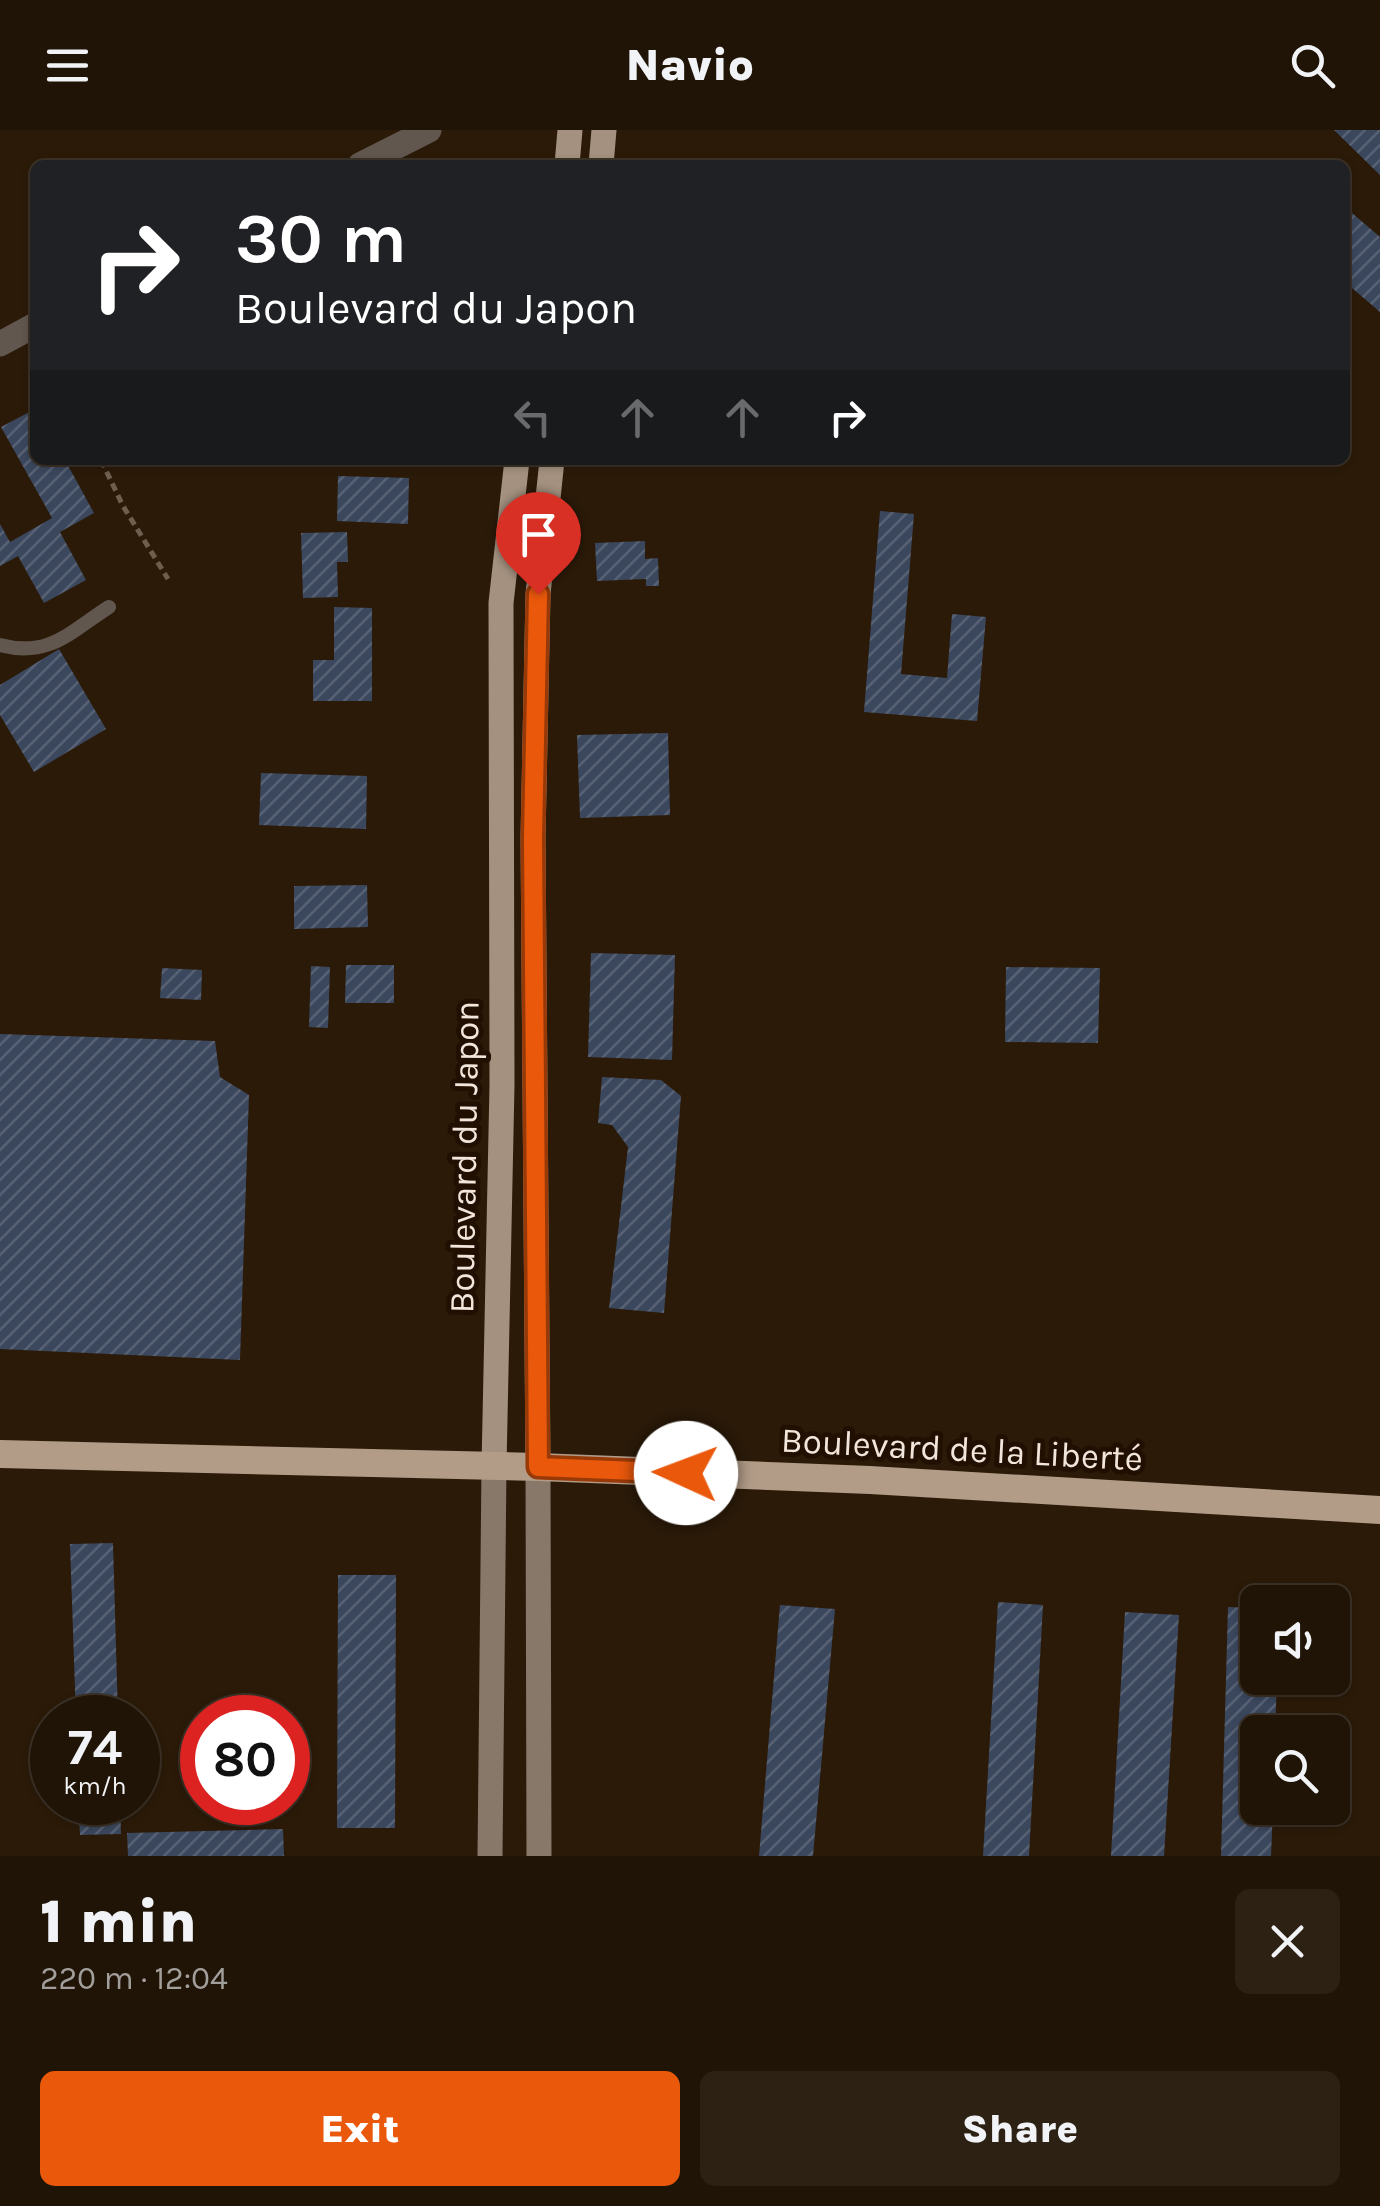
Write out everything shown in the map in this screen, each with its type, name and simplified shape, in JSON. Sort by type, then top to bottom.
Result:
[{"type":"highway","name":"Boulevard de la Liberté","points":[[0,1454],[538,1467],[890,1481],[1380,1510]]},
{"type":"main road","points":[[567,160],[570,130]]},
{"type":"main road","points":[[601,160],[604,130]]},
{"type":"main road","name":"Boulevard du Japon","points":[[490,1856],[502,1085],[500,603],[517,465]]},
{"type":"main road","name":"Boulevard du Japon","points":[[539,1856],[533,838],[538,594],[551,465]]},
{"type":"main road","points":[[500,674],[536,675]]},
{"type":"street","points":[[370,160],[429,130]]},
{"type":"street","points":[[0,344],[30,329]]},
{"type":"lane","points":[[0,645],[22,651],[46,648],[110,606]]},
{"type":"path","points":[[103,465],[168,580]]},
{"type":"building","points":[[1334,130],[1380,130],[1380,175]]},
{"type":"building","points":[[1350,211],[1380,237],[1380,312],[1350,286]]},
{"type":"building","points":[[30,412],[30,465],[68,465],[94,513],[60,532],[86,580],[44,603],[18,556],[0,566],[0,524],[10,542],[52,518],[1,427]]},
{"type":"building","points":[[338,476],[409,478],[408,524],[337,521]]},
{"type":"building","points":[[880,511],[914,514],[901,674],[947,678],[952,614],[986,617],[977,721],[864,712]]},
{"type":"building","points":[[347,532],[348,562],[337,562],[338,597],[303,598],[301,533]]},
{"type":"building","points":[[645,541],[645,559],[658,558],[659,586],[646,586],[646,579],[597,581],[595,543]]},
{"type":"building","points":[[334,607],[372,608],[372,701],[313,701],[313,660],[334,660]]},
{"type":"building","points":[[59,649],[106,729],[34,772],[0,715],[0,685]]},
{"type":"building","points":[[668,733],[670,815],[580,818],[577,735]]},
{"type":"building","points":[[261,773],[367,776],[366,829],[259,825]]},
{"type":"building","points":[[367,885],[368,927],[294,929],[294,886]]},
{"type":"building","points":[[591,953],[675,955],[672,1060],[588,1057]]},
{"type":"building","points":[[346,965],[394,965],[394,1003],[345,1003]]},
{"type":"building","points":[[311,966],[330,967],[328,1028],[309,1027]]},
{"type":"building","points":[[1006,967],[1100,968],[1098,1043],[1005,1042]]},
{"type":"building","points":[[162,968],[202,970],[201,1000],[160,998]]},
{"type":"building","points":[[0,1034],[215,1041],[220,1077],[249,1095],[240,1360],[0,1349]]},
{"type":"building","points":[[602,1077],[661,1080],[681,1096],[664,1313],[609,1308],[628,1147],[612,1125],[598,1123]]},
{"type":"building","points":[[113,1543],[117,1695],[75,1695],[70,1544]]},
{"type":"building","points":[[338,1575],[396,1575],[395,1828],[337,1828]]},
{"type":"building","points":[[998,1602],[1043,1605],[1029,1856],[983,1856]]},
{"type":"building","points":[[780,1605],[835,1609],[813,1856],[759,1856]]},
{"type":"building","points":[[1228,1607],[1240,1607],[1240,1695],[1276,1695],[1276,1715],[1240,1715],[1240,1825],[1272,1825],[1271,1856],[1221,1856]]},
{"type":"building","points":[[1125,1612],[1179,1615],[1164,1856],[1111,1856]]},
{"type":"building","points":[[79,1825],[121,1825],[121,1834],[80,1835]]},
{"type":"building","points":[[283,1829],[284,1856],[128,1856],[127,1833]]},
{"type":"route","points":[[538,594],[533,838],[538,1467],[686,1473]]}]
